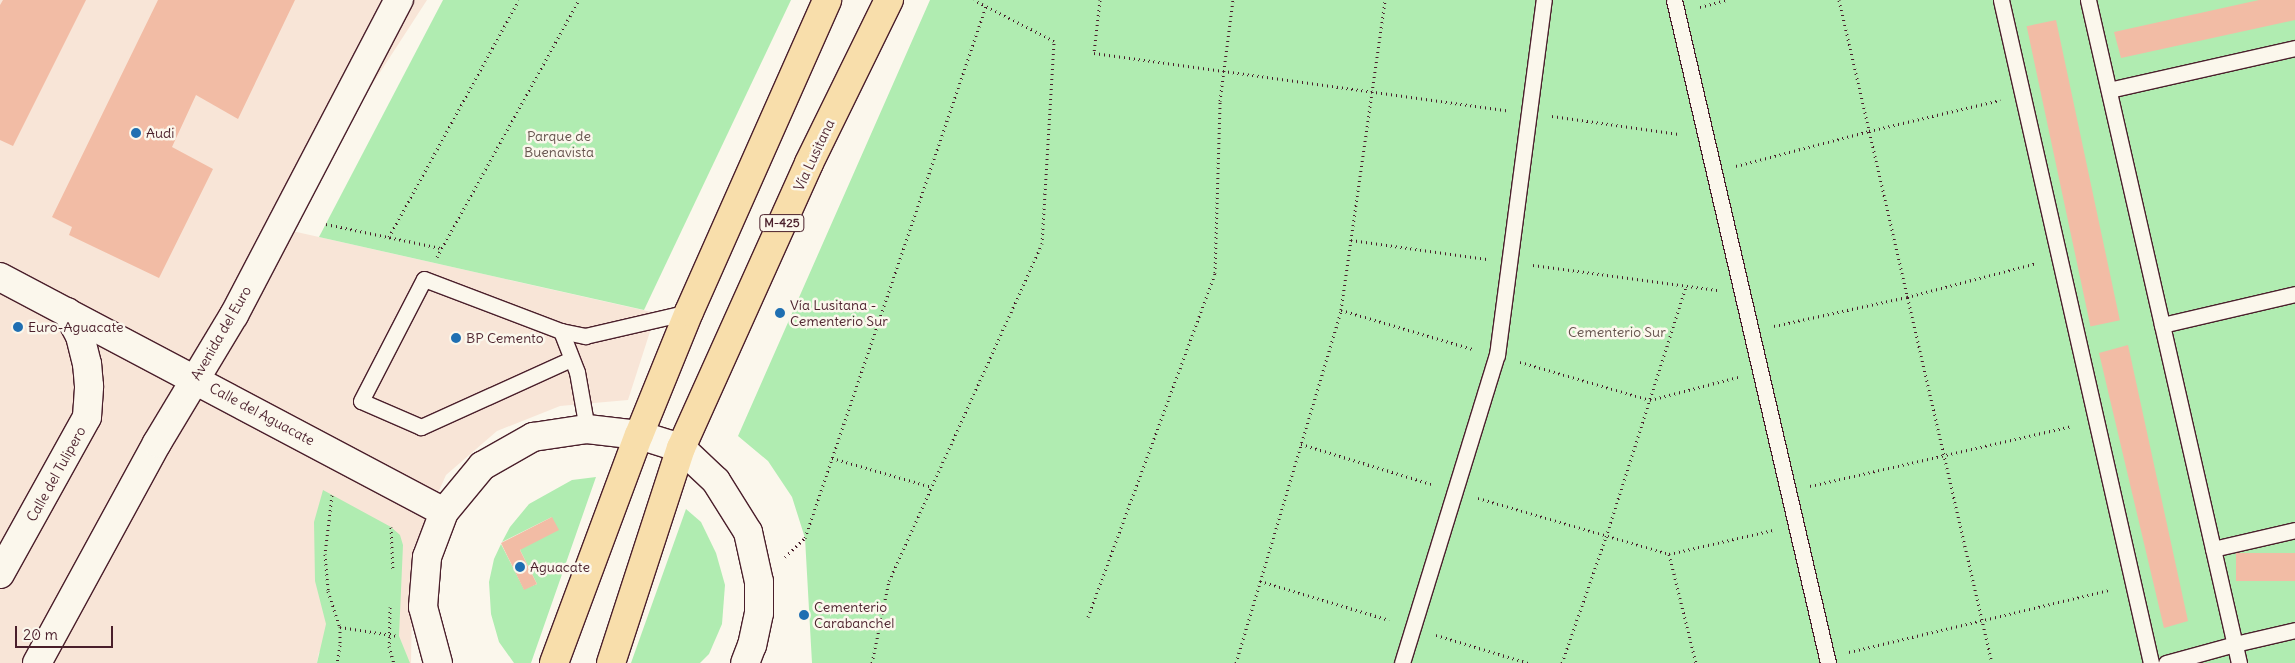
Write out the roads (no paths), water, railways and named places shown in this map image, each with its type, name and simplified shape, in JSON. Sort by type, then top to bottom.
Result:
[{"type":"main road","points":[[554,663],[639,434],[689,312],[827,0]]},
{"type":"main road","name":"Vía Lusitana","points":[[681,448],[809,163],[889,0]]},
{"type":"main road","name":"M-425","points":[[612,663],[681,448]]},
{"type":"street","name":"Avenida del Euro","points":[[37,663],[157,442],[234,315],[400,0]]},
{"type":"street","name":"Calle del Aguacate","points":[[0,277],[131,348],[195,378],[444,512]]},
{"type":"street","name":"Calle del Tulipero","points":[[0,574],[88,417],[89,386],[87,364],[80,336],[67,312]]},
{"type":"street","points":[[438,663],[423,607],[427,557],[444,512],[482,466],[533,437],[587,429],[639,434],[681,448],[716,481],[748,532],[759,582],[759,613],[751,657]]},
{"type":"lane","points":[[1402,663],[1496,355],[1544,0]]},
{"type":"lane","points":[[1674,0],[1827,660]]},
{"type":"lane","points":[[2002,0],[2151,663]]},
{"type":"lane","points":[[2088,0],[2239,663]]},
{"type":"lane","points":[[2109,90],[2295,48]]},
{"type":"lane","points":[[571,359],[421,428],[361,401],[424,279],[561,331],[584,336],[689,312]]},
{"type":"lane","points":[[2162,325],[2295,294]]},
{"type":"lane","points":[[561,331],[577,372],[587,429]]},
{"type":"lane","points":[[2213,549],[2295,530]]},
{"type":"lane","points":[[2166,663],[2295,630]]},
{"type":"place","name":"Audi","points":[[136,133]]},
{"type":"place","name":"Vía Lusitana - Cementerio Sur","points":[[780,313]]},
{"type":"place","name":"Euro-Aguacate","points":[[18,327]]},
{"type":"place","name":"BP Cemento","points":[[456,338]]},
{"type":"place","name":"Aguacate","points":[[520,567]]},
{"type":"place","name":"Cementerio Carabanchel","points":[[804,615]]},
{"type":"park label","name":"Parque de Buenavista","points":[[559,144]]},
{"type":"park label","name":"Cementerio Sur","points":[[1617,332]]}]
